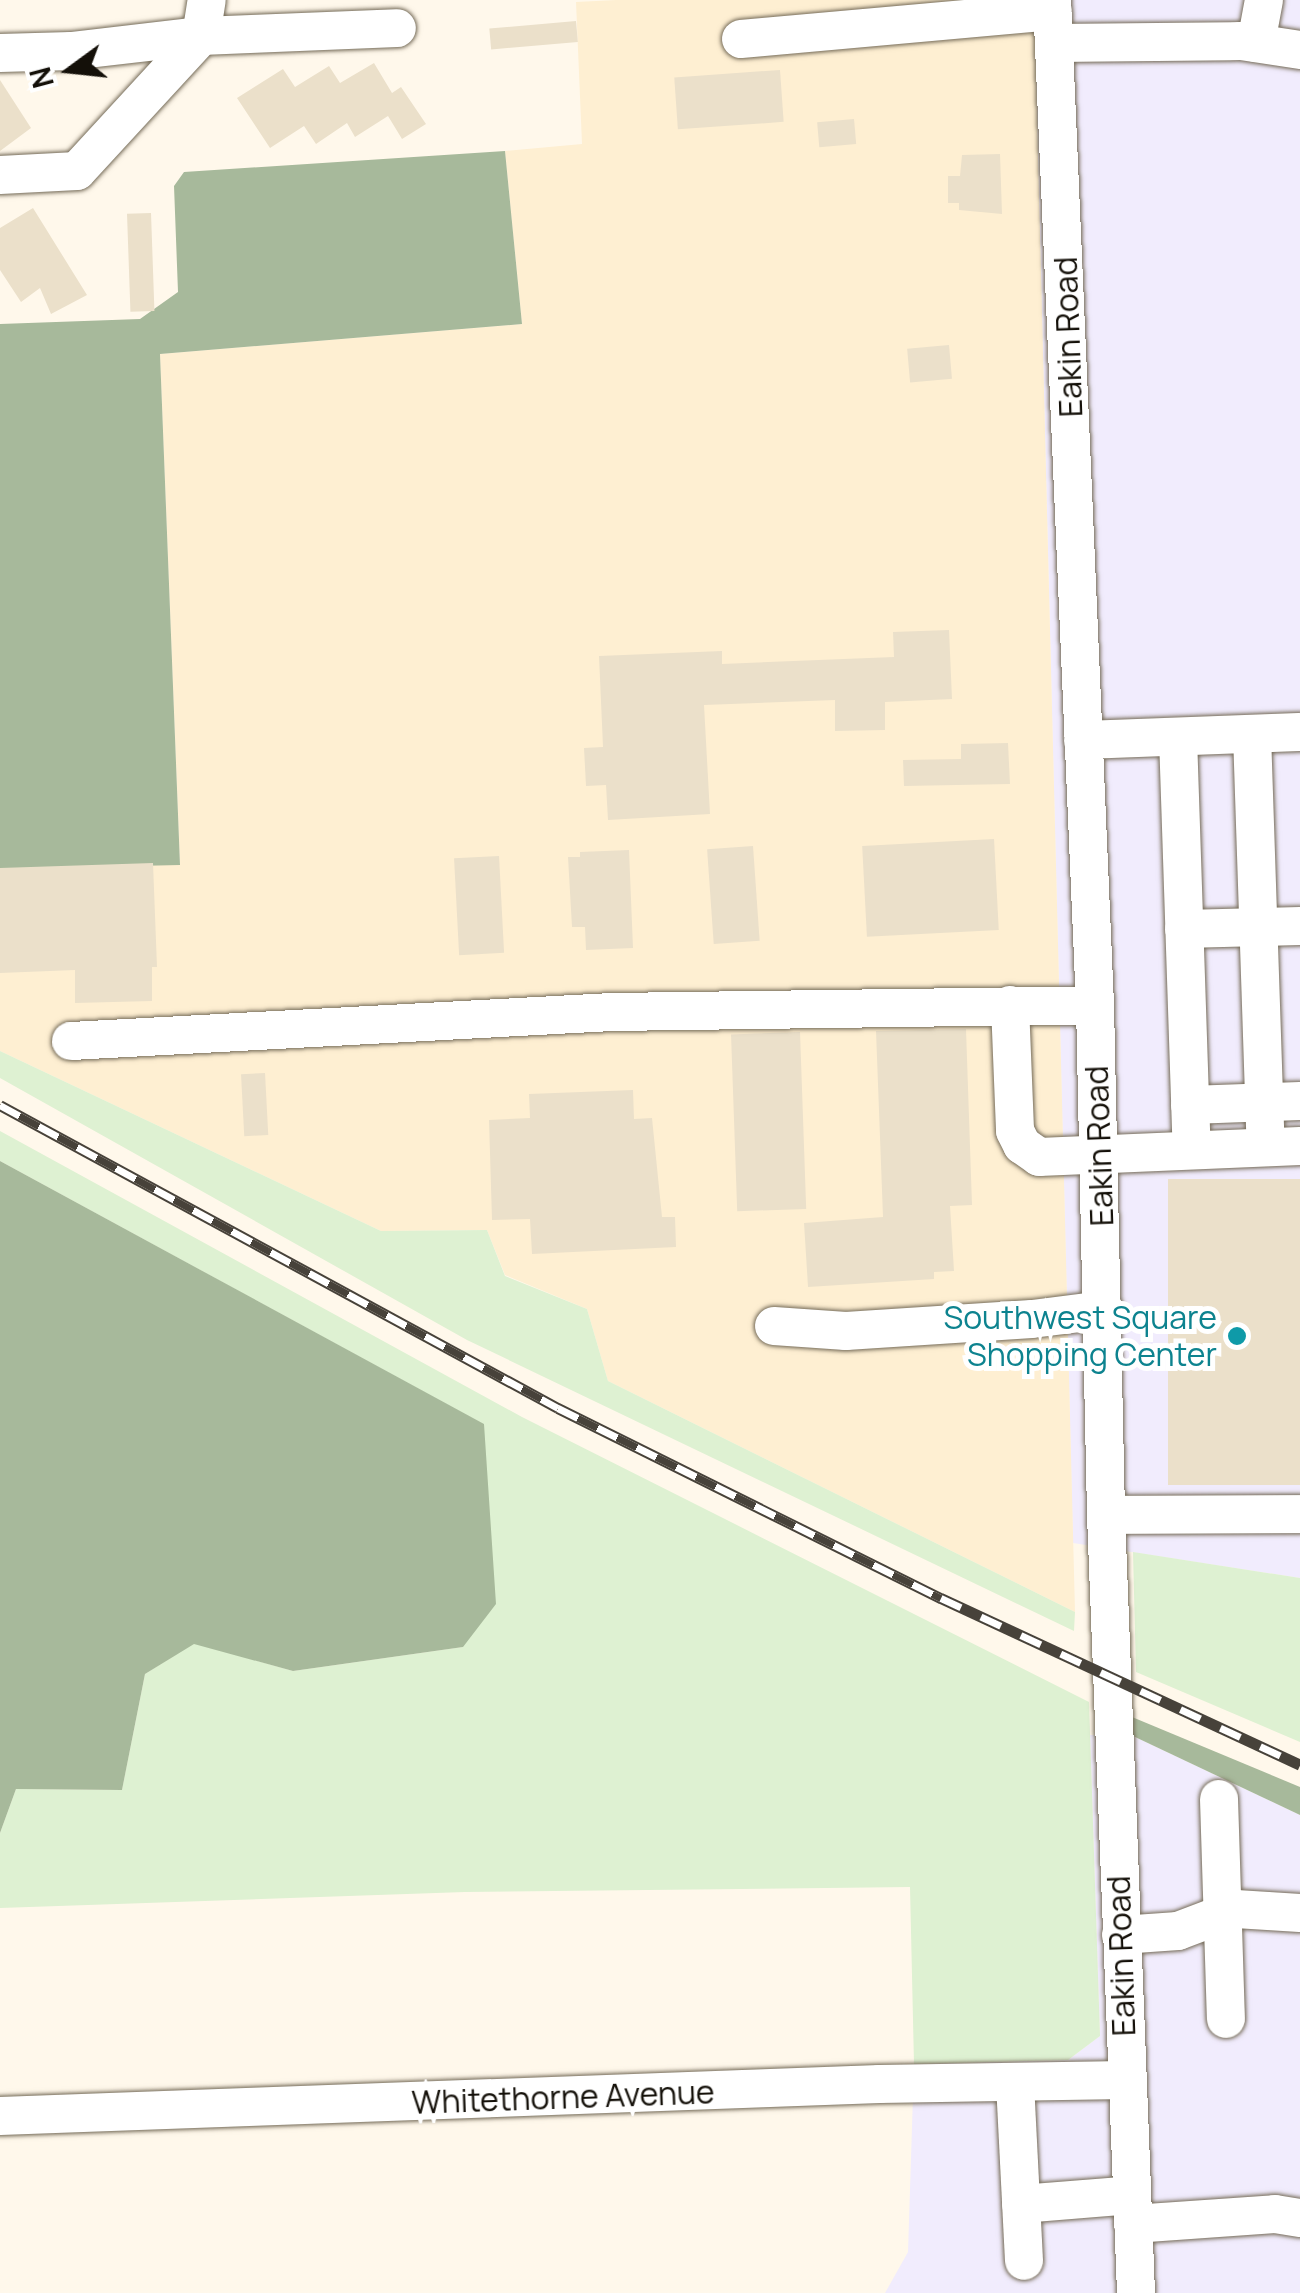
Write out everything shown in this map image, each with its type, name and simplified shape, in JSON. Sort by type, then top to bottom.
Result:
[{"type":"street","points":[[1256,43],[1264,0]]},
{"type":"street","points":[[0,175],[77,171],[204,18]]},
{"type":"street","points":[[0,53],[72,51],[204,18],[398,28]]},
{"type":"street","points":[[741,39],[1054,18],[1300,50]]},
{"type":"street","name":"Eakin Road","points":[[1054,18],[1095,1005],[1106,1515],[1136,2293]]},
{"type":"street","points":[[1083,740],[1300,732]]},
{"type":"street","points":[[1010,1005],[1015,1131],[1022,1145],[1039,1156],[1283,1146],[1282,1101],[1258,928],[1252,734]]},
{"type":"street","points":[[1178,737],[1192,1148]]},
{"type":"street","points":[[1184,929],[1300,926]]},
{"type":"street","points":[[71,1041],[612,1012],[1095,1005]]},
{"type":"street","points":[[1190,1105],[1282,1101]]},
{"type":"street","points":[[774,1326],[846,1331],[1032,1320],[1104,1310]]},
{"type":"street","points":[[1106,1515],[1300,1514]]},
{"type":"street","points":[[1219,1799],[1226,2018]]},
{"type":"street","points":[[1121,1935],[1178,1932],[1236,1909],[1300,1914]]},
{"type":"street","name":"Whitethorne Avenue","points":[[0,2116],[1126,2080]]},
{"type":"street","points":[[1015,2083],[1024,2261]]},
{"type":"street","points":[[1021,2204],[1300,2218]]},
{"type":"shaded area","points":[[1034,0],[1300,0],[1300,1578],[1073,1543]]},
{"type":"shaded area","points":[[1034,0],[1075,1612],[608,1381],[587,1309],[505,1275],[487,1230],[381,1231],[0,1051],[0,869],[180,864],[160,354],[522,324],[505,151],[582,144],[576,2]]},
{"type":"shaded area","points":[[1090,1735],[1133,1736],[1300,1815],[1300,2293],[885,2293],[908,2252],[914,2064],[1068,2060],[1100,2036]]},
{"type":"green space","points":[[505,151],[522,324],[160,354],[180,865],[0,869],[0,324],[140,319],[178,292],[174,186],[184,172]]},
{"type":"green space","points":[[0,1051],[381,1231],[487,1230],[505,1276],[587,1309],[608,1381],[1075,1612],[1074,1631],[467,1340],[0,1078]]},
{"type":"green space","points":[[0,1131],[522,1417],[1089,1702],[1100,2036],[1068,2060],[914,2064],[910,1887],[465,1892],[0,1908],[0,1833],[16,1789],[122,1790],[145,1674],[194,1643],[293,1671],[463,1647],[483,1424],[0,1161]]},
{"type":"green space","points":[[0,1161],[484,1424],[496,1604],[463,1647],[293,1671],[194,1644],[145,1674],[122,1790],[16,1789],[0,1833]]},
{"type":"green space","points":[[1133,1552],[1300,1578],[1300,1742],[1136,1672]]},
{"type":"green space","points":[[1132,1717],[1300,1787],[1300,1815],[1133,1736]]},
{"type":"building","points":[[576,21],[578,42],[491,50],[489,29]]},
{"type":"building","points":[[374,63],[392,93],[401,87],[426,124],[402,139],[388,116],[355,137],[347,123],[316,144],[304,126],[270,148],[237,98],[283,69],[295,87],[329,66],[340,83]]},
{"type":"building","points":[[780,70],[784,122],[678,129],[674,77]]},
{"type":"building","points":[[0,80],[31,128],[0,151]]},
{"type":"building","points":[[854,119],[856,144],[819,147],[817,122]]},
{"type":"building","points":[[1000,154],[1002,214],[959,210],[959,203],[948,203],[948,176],[960,176],[962,155]]},
{"type":"building","points":[[33,208],[87,295],[51,314],[40,288],[21,302],[0,270],[0,228]]},
{"type":"building","points":[[151,213],[154,311],[130,312],[127,214]]},
{"type":"building","points":[[949,345],[952,379],[910,383],[907,349]]},
{"type":"building","points":[[949,630],[952,699],[885,702],[885,730],[835,731],[835,700],[704,705],[710,814],[608,820],[606,785],[586,786],[584,748],[603,747],[599,656],[722,651],[722,664],[894,657],[893,632]]},
{"type":"building","points":[[1008,743],[1010,784],[904,786],[903,760],[961,759],[961,744]]},
{"type":"building","points":[[994,839],[999,930],[867,937],[862,846]]},
{"type":"building","points":[[753,846],[760,941],[714,944],[707,849]]},
{"type":"building","points":[[629,850],[633,948],[586,950],[585,927],[572,927],[568,857],[580,857],[580,852]]},
{"type":"building","points":[[499,856],[504,953],[459,955],[454,858]]},
{"type":"building","points":[[153,863],[157,967],[152,967],[152,1001],[75,1003],[75,970],[0,973],[0,868]]},
{"type":"building","points":[[966,1029],[972,1205],[950,1206],[954,1271],[934,1272],[934,1279],[808,1287],[804,1223],[883,1217],[876,1031]]},
{"type":"building","points":[[800,1032],[806,1209],[737,1211],[731,1034]]},
{"type":"building","points":[[265,1073],[268,1135],[244,1136],[241,1074]]},
{"type":"building","points":[[633,1090],[634,1119],[652,1118],[662,1217],[675,1217],[676,1247],[532,1254],[530,1219],[492,1220],[489,1120],[530,1118],[529,1094]]},
{"type":"building","name":"Southwest Square Shopping Center","points":[[1168,1179],[1300,1179],[1300,1485],[1168,1485]]},
{"type":"railway","points":[[0,1105],[558,1408],[941,1598],[1300,1765]]},
{"type":"place","name":"Southwest Square Shopping Center","points":[[1237,1336]]}]
